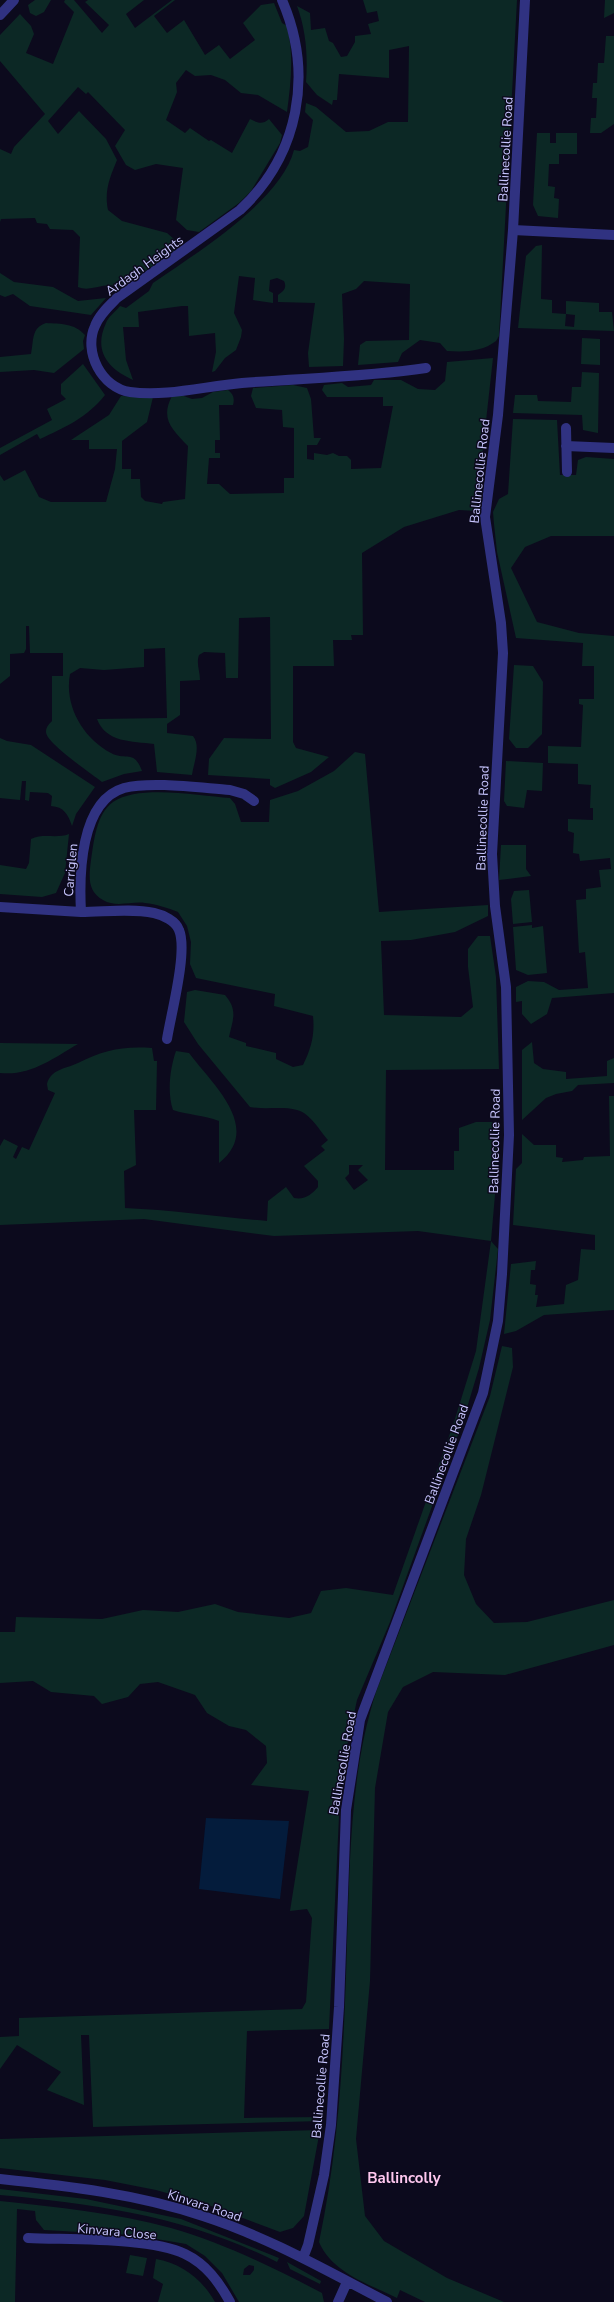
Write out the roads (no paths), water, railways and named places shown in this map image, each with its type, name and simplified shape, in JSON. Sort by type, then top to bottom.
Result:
[{"type":"street","points":[[0,15],[14,0]]},
{"type":"street","name":"Ardagh Heights","points":[[282,0],[296,36],[299,62],[295,107],[285,150],[272,174],[240,210],[117,298],[106,310],[93,331],[92,353],[104,377],[114,387],[129,392],[159,392],[241,383],[351,377],[426,368]]},
{"type":"street","name":"Ballinecollie Road","points":[[303,2258],[308,2245],[324,2176],[331,2126],[339,2007],[346,1810],[360,1720],[483,1393],[498,1321],[503,1267],[509,1135],[506,987],[495,906],[492,854],[503,653],[501,623],[485,517],[498,415],[513,230],[525,0]]},
{"type":"street","points":[[513,230],[614,235]]},
{"type":"street","points":[[566,428],[567,472]]},
{"type":"street","points":[[566,446],[614,448]]},
{"type":"street","name":"Carriglen","points":[[167,1039],[181,965],[182,941],[179,929],[170,920],[155,913],[81,912],[80,889],[86,840],[99,806],[109,795],[137,786],[189,787],[230,790],[244,794],[254,801]]},
{"type":"street","points":[[0,907],[81,912]]},
{"type":"street","name":"Kinvara Road","points":[[0,2179],[68,2187],[167,2205],[204,2216],[303,2258],[387,2302]]},
{"type":"street","name":"Kinvara Close","points":[[28,2238],[130,2243],[158,2247],[184,2254],[208,2271],[218,2282],[230,2302]]},
{"type":"street","points":[[338,2302],[347,2282]]},
{"type":"water","points":[[206,1818],[289,1821],[280,1899],[199,1889]]},
{"type":"district","name":"Ballincolly","points":[[404,2178]]}]
